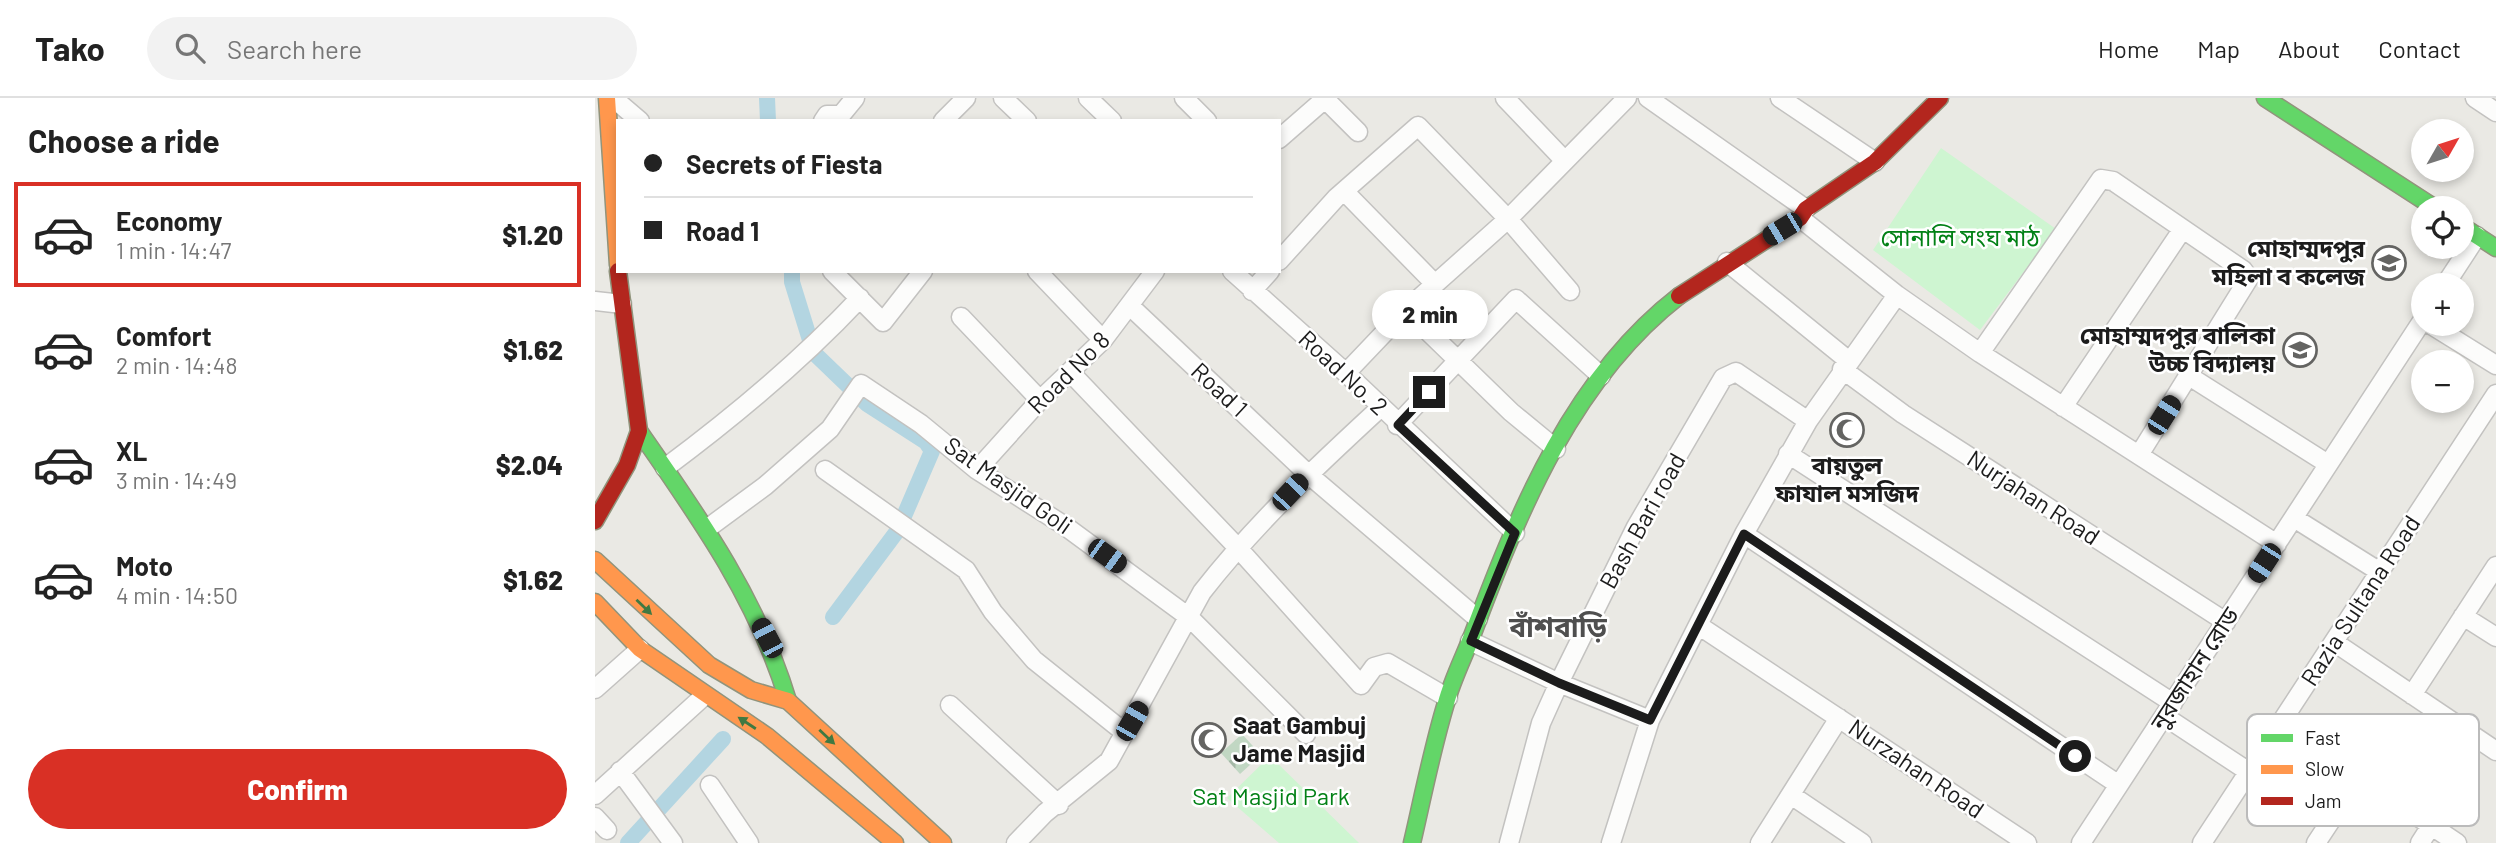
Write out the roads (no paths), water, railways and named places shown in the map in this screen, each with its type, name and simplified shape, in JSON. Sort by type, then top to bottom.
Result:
[{"type":"main road","points":[[607,98],[616,247]]},
{"type":"main road","points":[[2265,98],[2416,196]]},
{"type":"main road","points":[[1412,843],[1448,698],[1478,619],[1515,533],[1556,449],[1601,376],[1641,328],[1727,262],[1803,214],[1875,162],[1933,100]]},
{"type":"main road","points":[[2474,234],[2496,248]]},
{"type":"main road","points":[[595,521],[610,499],[627,465],[639,431],[618,273]]},
{"type":"main road","points":[[639,431],[708,528],[778,660],[788,701]]},
{"type":"main road","points":[[595,560],[709,665],[751,690],[788,701],[943,843]]},
{"type":"main road","points":[[595,602],[640,649],[704,696],[767,736],[895,843]]},
{"type":"street","points":[[613,98],[638,119]]},
{"type":"street","points":[[824,119],[827,115],[841,115],[855,98]]},
{"type":"street","points":[[945,119],[966,98]]},
{"type":"street","points":[[1003,98],[1025,119]]},
{"type":"street","points":[[1088,98],[1110,119]]},
{"type":"street","points":[[1184,98],[1205,119]]},
{"type":"street","points":[[1281,137],[1325,98],[1358,132]]},
{"type":"street","points":[[1505,98],[1565,161]]},
{"type":"street","points":[[1346,373],[1406,310],[1508,219],[1627,98]]},
{"type":"street","points":[[1648,98],[1803,214],[1897,295],[1980,353],[2277,544]]},
{"type":"street","points":[[1780,98],[1875,162]]},
{"type":"street","points":[[2475,98],[2496,112]]},
{"type":"street","points":[[1281,259],[1344,191],[1418,126],[1508,219],[1570,291]]},
{"type":"street","points":[[1980,353],[2101,179],[2113,181],[2243,270],[2249,278],[2139,455]]},
{"type":"street","points":[[1344,191],[1435,284]]},
{"type":"street","points":[[595,198],[612,210]]},
{"type":"street","points":[[2063,407],[2182,230]]},
{"type":"street","name":"Nurjahan Road","points":[[1727,262],[1903,414],[2226,622]]},
{"type":"street","points":[[834,273],[883,322],[921,273]]},
{"type":"street","points":[[1039,273],[1103,340]]},
{"type":"street","name":"Road No 8","points":[[977,470],[1040,400],[1072,373],[1103,340],[1131,307],[1154,273]]},
{"type":"street","name":"Road No. 2","points":[[1234,273],[1346,373],[1515,533]]},
{"type":"street","points":[[1252,291],[1268,273]]},
{"type":"street","points":[[1611,843],[1650,720],[1744,534],[1808,421],[1897,295]]},
{"type":"street","points":[[665,468],[733,418],[809,351],[860,298]]},
{"type":"street","points":[[1398,425],[1516,299],[1601,376]]},
{"type":"street","points":[[595,301],[622,304]]},
{"type":"street","name":"Road 1","points":[[1131,307],[1308,474],[1478,619]]},
{"type":"street","points":[[1406,310],[1511,412],[1556,449]]},
{"type":"street","points":[[961,317],[1040,400]]},
{"type":"street","name":"নুরজাহান রোড","points":[[2081,843],[2413,336]]},
{"type":"street","points":[[2449,336],[2496,365]]},
{"type":"street","name":"Bash Bari road","points":[[1510,843],[1541,723],[1559,683],[1636,527],[1723,378],[1736,372],[1808,421]]},
{"type":"street","points":[[1072,373],[1238,548],[1361,685],[1374,667],[1388,663],[1448,698]]},
{"type":"street","points":[[2189,376],[2328,464]]},
{"type":"street","name":"Sat Masjid Goli","points":[[708,528],[830,429],[861,384],[921,424],[977,470],[1065,526],[1190,618],[1306,734]]},
{"type":"street","name":"Razia Sultana Road","points":[[2287,714],[2493,404]]},
{"type":"street","points":[[1016,843],[1045,813],[1059,805],[1109,761],[1202,592],[1238,548],[1308,474],[1380,408]]},
{"type":"street","points":[[1788,454],[2169,709],[2247,770]]},
{"type":"street","points":[[825,470],[966,570],[993,612],[1034,660],[1124,732]]},
{"type":"street","points":[[2294,518],[2380,572]]},
{"type":"street","points":[[1744,534],[2119,785]]},
{"type":"street","points":[[2412,695],[2496,566]]},
{"type":"street","points":[[2463,616],[2496,637]]},
{"type":"street","name":"Nurzahan Road","points":[[1698,625],[2027,843]]},
{"type":"street","points":[[1471,641],[1559,683],[1650,720]]},
{"type":"street","points":[[2334,642],[2440,714]]},
{"type":"street","points":[[595,689],[640,649]]},
{"type":"street","points":[[595,796],[704,696]]},
{"type":"street","points":[[950,705],[1059,805]]},
{"type":"street","name":"Nurzahan Road","points":[[1760,843],[1839,718]]},
{"type":"street","points":[[2479,740],[2496,751]]},
{"type":"street","points":[[620,771],[673,843]]},
{"type":"street","name":"Razia Sultana Road","points":[[2202,843],[2247,775]]},
{"type":"street","points":[[710,785],[749,843]]},
{"type":"street","points":[[1791,795],[1862,843]]},
{"type":"street","points":[[2316,843],[2327,826]]},
{"type":"street","points":[[2420,843],[2431,826],[2457,843]]},
{"type":"waterway","points":[[767,98],[768,119]]},
{"type":"waterway","points":[[792,273],[792,282],[814,353],[867,404],[926,442],[932,451],[898,530],[833,617]]},
{"type":"waterway","points":[[628,843],[723,739]]},
{"type":"place","name":"মোহাম্মদপুর মহিলা ব কলেজ","points":[[2389,263]]},
{"type":"place","name":"মোহাম্মদপুর বালিকা উচ্চ বিদ্যালয়","points":[[2300,350]]},
{"type":"place","name":"বায়তুল ফাযাল মসজিদ","points":[[1847,430]]},
{"type":"place","name":"Saat Gambuj Jame Masjid","points":[[1209,740]]},
{"type":"district","name":"বাঁশবাড়ি","points":[[1558,627]]},
{"type":"park label","name":"সোনালি সংঘ মাঠ","points":[[1960,238]]},
{"type":"park label","name":"Sat Masjid Park","points":[[1271,797]]}]
